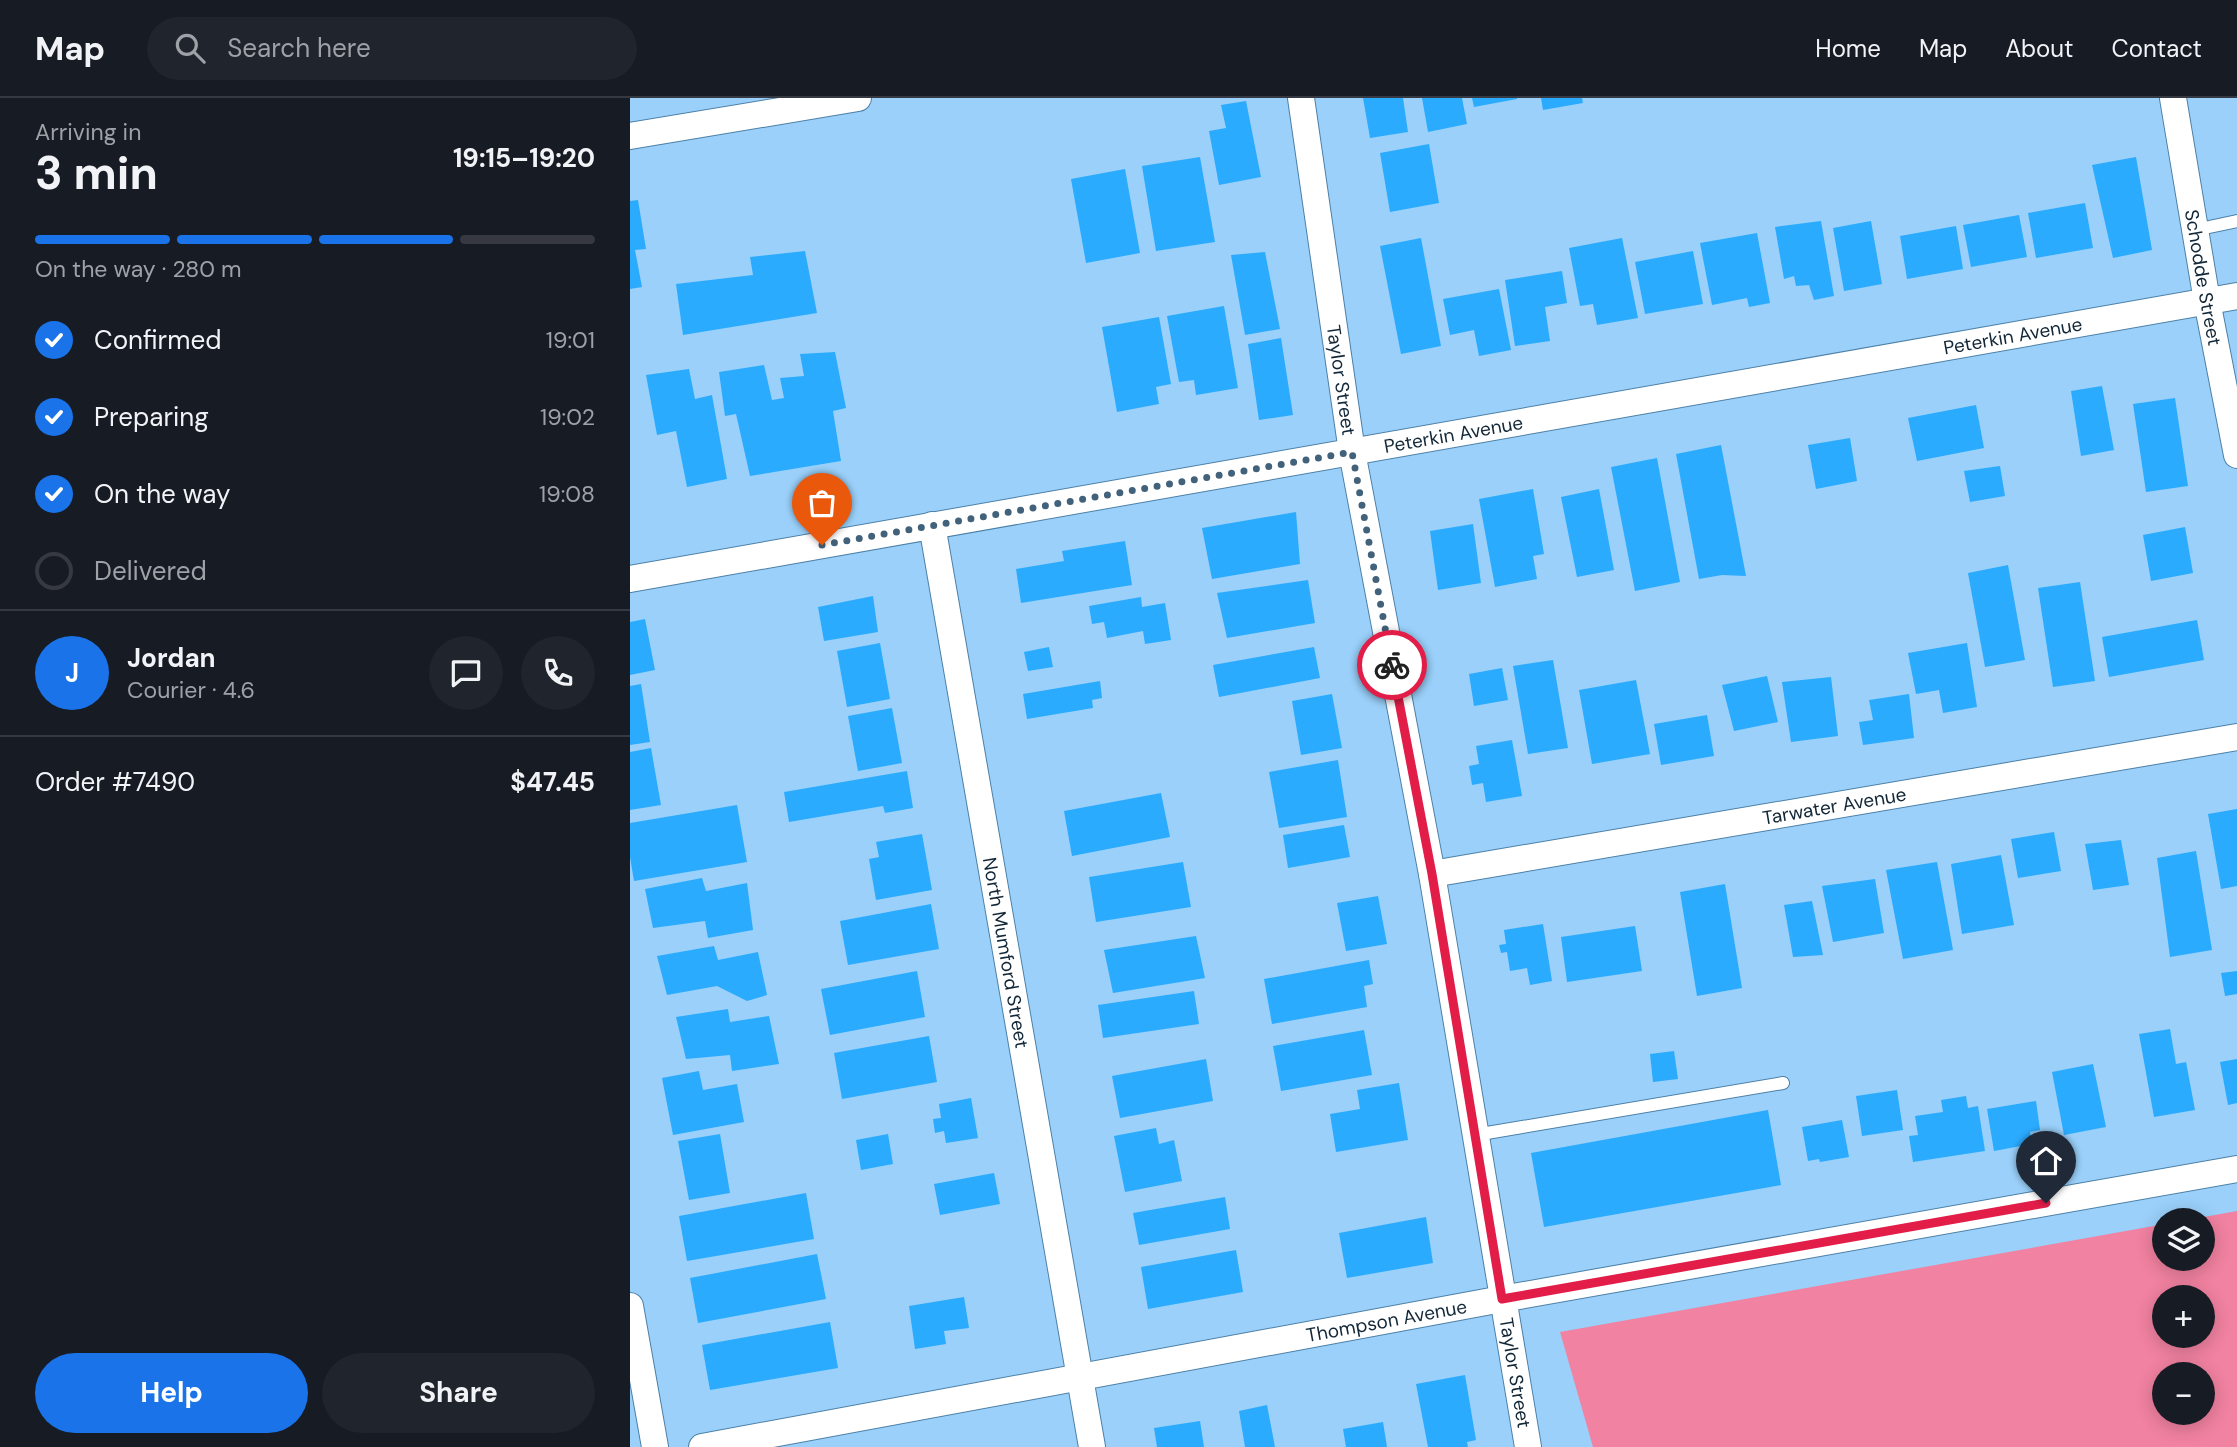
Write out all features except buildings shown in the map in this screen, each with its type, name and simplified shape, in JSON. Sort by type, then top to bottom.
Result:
[{"type":"street","points":[[630,136],[858,98]]},
{"type":"street","name":"Taylor Street","points":[[1301,98],[1352,452],[1432,874],[1528,1447]]},
{"type":"street","name":"Schodde Street","points":[[2173,98],[2207,301],[2237,455]]},
{"type":"street","name":"Peterkin Avenue","points":[[630,579],[2237,296]]},
{"type":"street","name":"North Mumford Street","points":[[932,525],[1092,1447]]},
{"type":"street","name":"Tarwater Avenue","points":[[1432,874],[2237,737]]},
{"type":"street","name":"Thompson Avenue","points":[[702,1447],[1502,1299],[2237,1169]]},
{"type":"street","points":[[630,1306],[654,1447]]},
{"type":"lane","points":[[2195,230],[2237,221]]},
{"type":"lane","points":[[1475,1135],[1783,1083]]},
{"type":"shaded area","points":[[2237,1211],[2237,1447],[1593,1447],[1560,1332],[2152,1226],[2152,1271],[2215,1271],[2215,1215]]},
{"type":"way so far","points":[[822,545],[1352,452],[1392,665]]},
{"type":"route","points":[[1392,665],[1432,874],[1502,1299],[2046,1203]]}]
